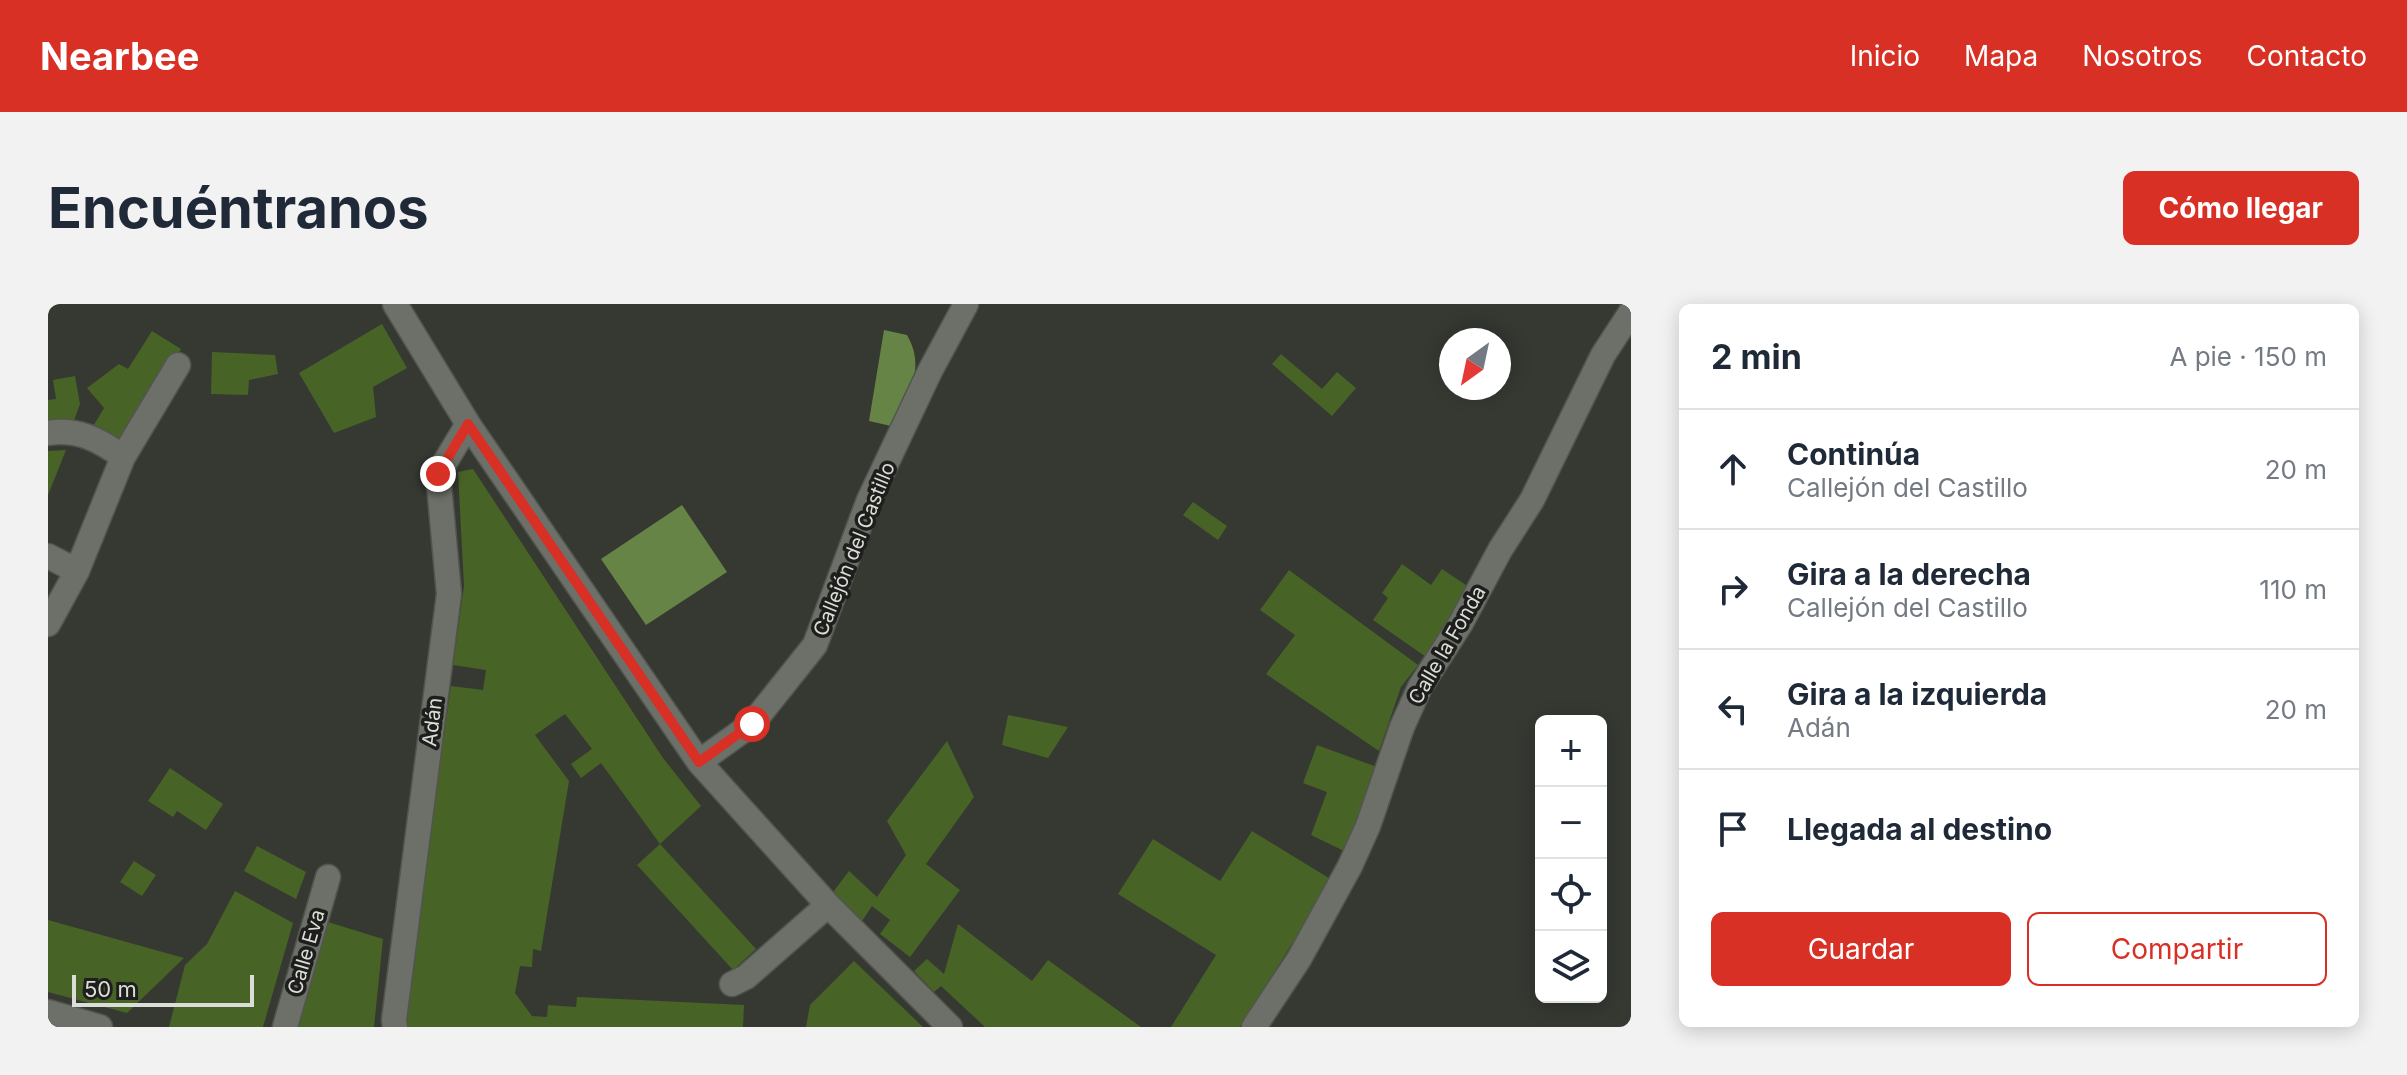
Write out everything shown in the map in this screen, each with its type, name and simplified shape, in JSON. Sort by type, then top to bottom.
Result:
[{"type":"street","points":[[395,304],[468,424],[699,762],[828,905],[950,1027]]},
{"type":"street","name":"Callejón del Castillo","points":[[699,762],[752,724],[815,645],[869,500],[930,371],[966,304]]},
{"type":"street","name":"Calle la Fonda","points":[[1254,1027],[1299,959],[1350,866],[1420,687],[1532,500],[1603,355],[1631,312]]},
{"type":"street","points":[[48,624],[77,571],[123,457],[178,365]]},
{"type":"street","name":"Adán","points":[[395,1027],[449,594],[438,474],[468,424]]},
{"type":"street","points":[[48,433],[65,430],[101,441],[123,457]]},
{"type":"street","points":[[48,556],[77,571]]},
{"type":"street","name":"Calle Eva","points":[[285,1027],[328,877]]},
{"type":"street","points":[[732,984],[746,977],[828,905]]},
{"type":"street","points":[[48,1012],[100,1027]]},
{"type":"shaded area","points":[[884,330],[907,335],[915,359],[912,382],[891,426],[869,421]]},
{"type":"shaded area","points":[[682,505],[727,572],[646,625],[601,559]]},
{"type":"building","points":[[382,324],[407,368],[373,387],[376,417],[334,433],[299,373]]},
{"type":"building","points":[[152,331],[181,349],[122,447],[92,428],[104,408],[87,388],[119,364],[128,369]]},
{"type":"building","points":[[212,352],[275,355],[278,374],[249,380],[248,395],[211,394]]},
{"type":"building","points":[[1281,354],[1322,389],[1337,372],[1356,388],[1332,416],[1272,364]]},
{"type":"building","points":[[75,376],[80,404],[73,423],[48,427],[48,400],[56,399],[53,380]]},
{"type":"building","points":[[66,450],[48,495],[48,451]]},
{"type":"building","points":[[473,469],[663,758],[701,806],[660,844],[601,763],[581,778],[571,764],[592,749],[565,714],[535,735],[569,781],[541,951],[533,949],[532,967],[520,966],[515,993],[532,1016],[547,1017],[548,1005],[576,1007],[577,997],[744,1005],[743,1027],[403,1027],[451,686],[483,690],[486,670],[453,665],[464,586],[458,472]]},
{"type":"building","points":[[1193,502],[1227,526],[1218,540],[1183,515]]},
{"type":"building","points":[[1402,564],[1431,585],[1442,569],[1469,587],[1429,659],[1373,620],[1388,598],[1382,593]]},
{"type":"building","points":[[1289,570],[1418,665],[1401,687],[1379,751],[1266,674],[1295,635],[1260,610]]},
{"type":"building","points":[[1008,715],[1068,727],[1048,758],[1002,745]]},
{"type":"building","points":[[947,741],[974,797],[926,864],[960,890],[910,957],[880,934],[890,920],[872,906],[862,921],[830,896],[849,871],[877,897],[906,855],[887,821]]},
{"type":"building","points":[[1317,745],[1377,767],[1346,852],[1311,835],[1327,792],[1303,783]]},
{"type":"building","points":[[170,768],[223,804],[206,830],[177,811],[173,817],[148,801]]},
{"type":"building","points":[[1252,831],[1332,880],[1240,1027],[1171,1027],[1216,955],[1118,894],[1153,839],[1220,881]]},
{"type":"building","points":[[660,844],[756,949],[733,970],[637,865]]},
{"type":"building","points":[[257,846],[306,872],[296,899],[244,871]]},
{"type":"building","points":[[134,861],[156,875],[142,896],[120,882]]},
{"type":"building","points":[[235,891],[293,923],[263,1027],[169,1027],[185,965],[207,944]]},
{"type":"building","points":[[48,920],[184,958],[127,1013],[48,992]]},
{"type":"building","points":[[328,922],[383,939],[374,1027],[298,1027]]},
{"type":"building","points":[[958,924],[1032,981],[1048,960],[1141,1027],[985,1027],[941,986],[934,992],[914,971],[927,959],[944,974]]},
{"type":"building","points":[[854,961],[923,1027],[806,1027],[810,1005]]},
{"type":"route","points":[[438,474],[468,424],[699,762],[752,724]]}]
